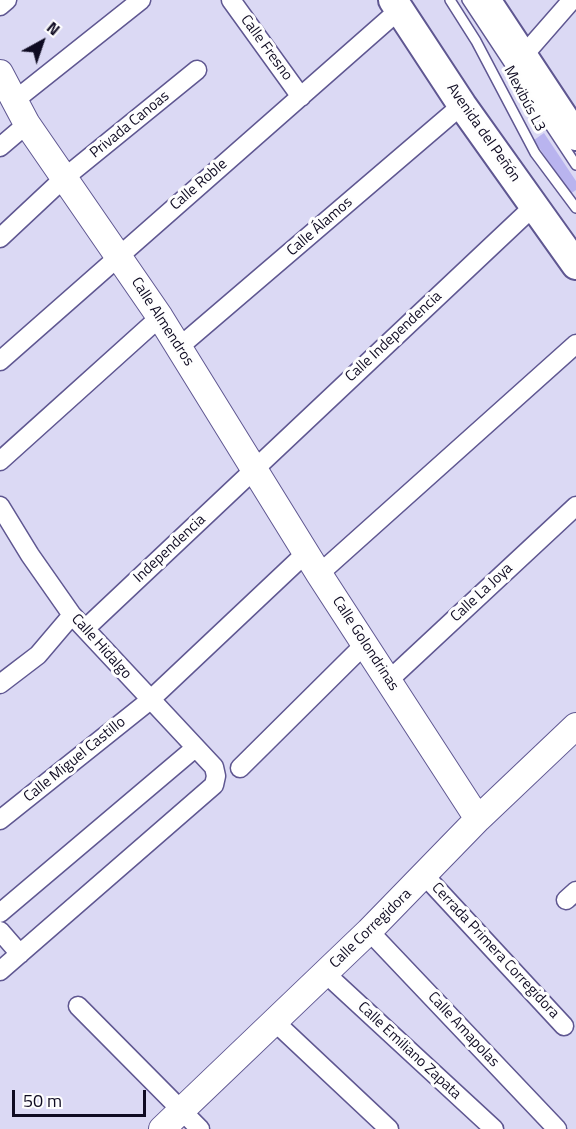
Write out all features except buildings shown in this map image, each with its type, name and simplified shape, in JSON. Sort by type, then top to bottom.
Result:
[{"type":"main road","points":[[486,0],[576,136]]},
{"type":"main road","name":"Avenida del Peñón","points":[[396,5],[462,105],[576,265]]},
{"type":"street","points":[[0,6],[7,0]]},
{"type":"street","points":[[14,101],[141,0]]},
{"type":"street","name":"Calle Fresno","points":[[231,0],[301,97]]},
{"type":"street","points":[[523,56],[572,0]]},
{"type":"street","name":"Calle Roble","points":[[0,361],[301,97],[396,5]]},
{"type":"street","name":"Privada Canoas","points":[[0,238],[63,179],[197,70]]},
{"type":"street","points":[[0,73],[27,124],[63,179]]},
{"type":"street","name":"Calle Álamos","points":[[178,348],[462,105]]},
{"type":"street","points":[[0,147],[27,124]]},
{"type":"street","name":"Calle Almendros","points":[[63,179],[160,317],[255,469]]},
{"type":"street","name":"Calle Independencia","points":[[255,469],[534,206]]},
{"type":"street","points":[[0,461],[160,317]]},
{"type":"street","points":[[149,701],[576,344]]},
{"type":"street","name":"Calle Golondrinas","points":[[255,469],[313,564],[478,819]]},
{"type":"street","name":"Independencia","points":[[85,630],[255,469]]},
{"type":"street","name":"Calle Hidalgo","points":[[0,506],[30,555],[72,615],[149,701],[214,767],[216,776],[214,785],[20,954]]},
{"type":"street","name":"Calle La Joya","points":[[388,681],[576,506]]},
{"type":"street","points":[[0,684],[38,655],[72,615]]},
{"type":"street","points":[[240,768],[366,643]]},
{"type":"street","name":"Calle Miguel Castillo","points":[[0,820],[149,701]]},
{"type":"street","name":"Calle Corregidora","points":[[162,1129],[369,931],[478,819],[576,726]]},
{"type":"street","points":[[0,913],[195,748]]},
{"type":"street","name":"Cerrada Primera Corregidora","points":[[425,876],[564,1026]]},
{"type":"street","points":[[0,931],[20,954],[0,971]]},
{"type":"street","name":"Calle Amapolas","points":[[369,931],[557,1129]]},
{"type":"street","name":"Calle Emiliano Zapata","points":[[325,973],[494,1129]]},
{"type":"street","points":[[78,1006],[200,1129]]},
{"type":"street","points":[[274,1021],[389,1129]]},
{"type":"lane","name":"Mexibús L3","points":[[450,0],[476,41],[535,153],[576,208]]},
{"type":"lane","name":"Mexibús L3","points":[[467,0],[576,165]]}]
